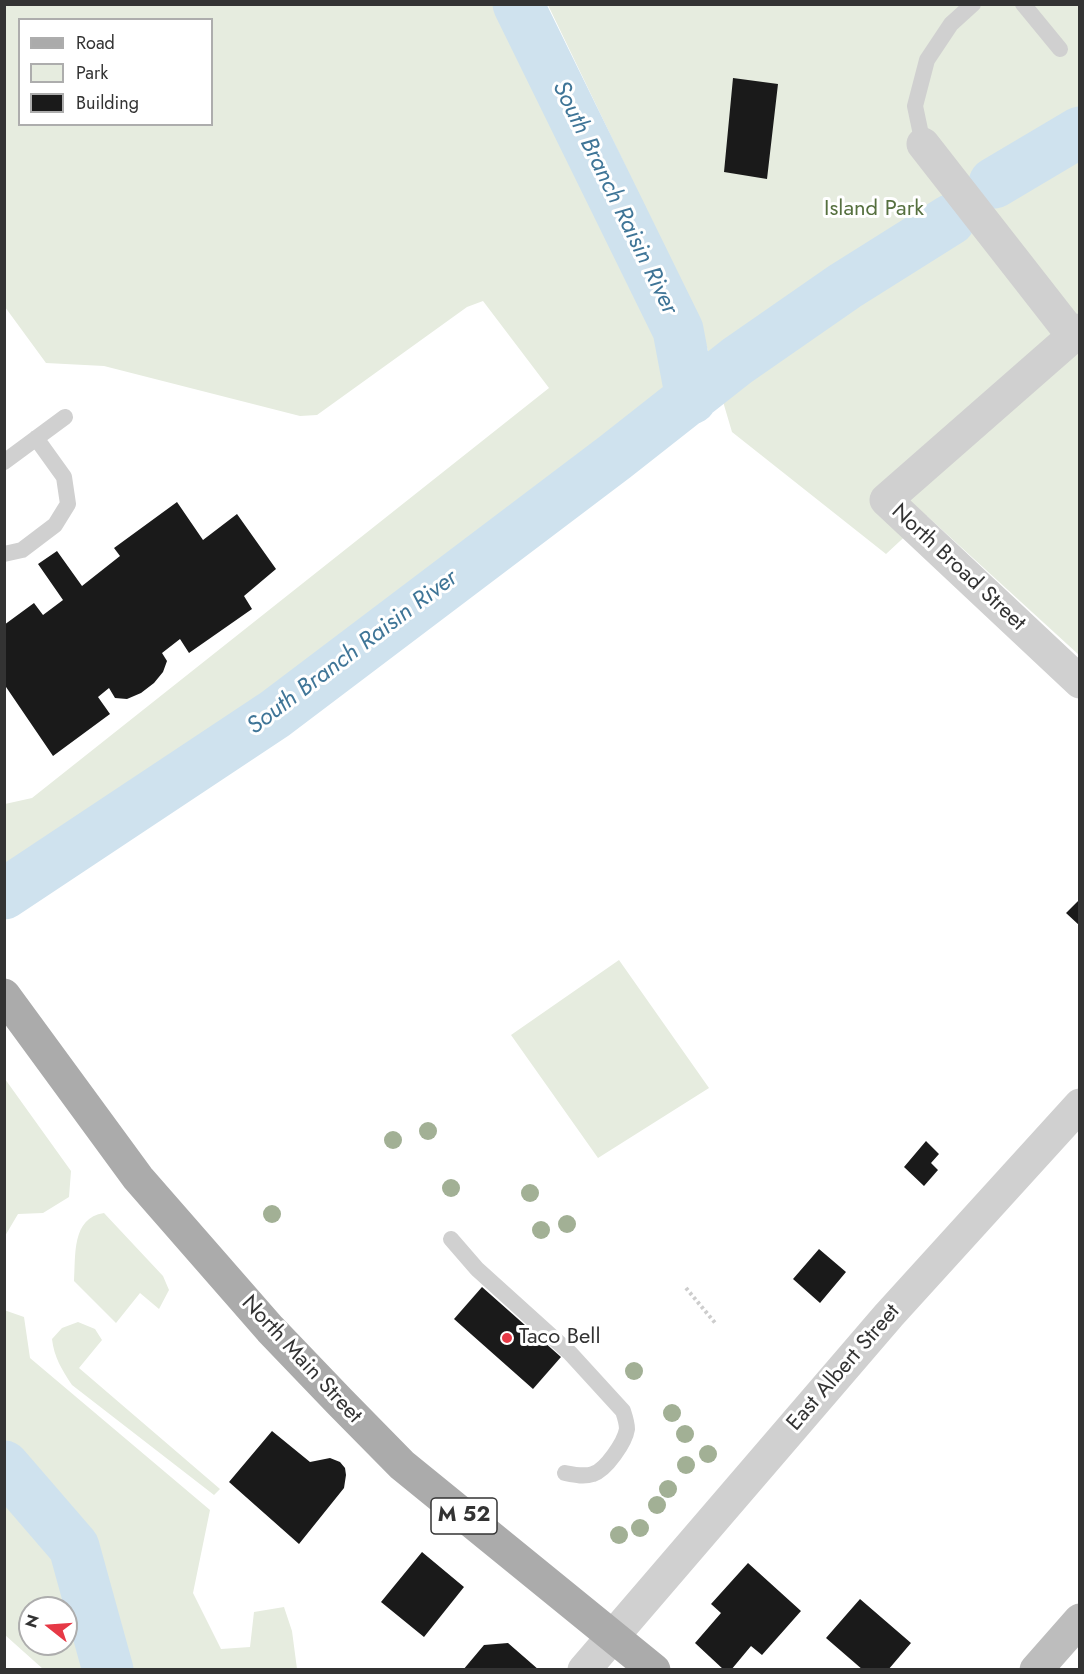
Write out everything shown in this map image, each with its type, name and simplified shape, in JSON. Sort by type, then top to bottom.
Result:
[{"type":"main road","name":"North Main Street","points":[[7,999],[138,1178],[200,1251],[282,1341],[402,1465],[654,1670]]},
{"type":"street","name":"North Broad Street","points":[[923,144],[1076,333],[886,500],[1080,682]]},
{"type":"street","name":"East Albert Street","points":[[584,1670],[889,1315],[1080,1105]]},
{"type":"street","points":[[1036,1670],[1080,1620]]},
{"type":"lane","points":[[923,144],[915,106],[927,60],[951,24],[973,4]]},
{"type":"lane","points":[[1023,4],[1060,49]]},
{"type":"lane","points":[[4,462],[65,417]]},
{"type":"lane","points":[[4,554],[22,550],[55,525],[68,504],[64,477],[36,438]]},
{"type":"lane","points":[[452,1239],[477,1269],[570,1353],[623,1411],[627,1421],[627,1431],[613,1457],[596,1473],[582,1476],[565,1473]]},
{"type":"path","points":[[686,1288],[716,1324]]},
{"type":"green space","points":[[5,4],[519,5],[678,330],[691,399],[275,714],[5,894],[5,804],[32,798],[549,388],[483,301],[467,307],[317,415],[300,416],[104,366],[46,363],[5,307]]},
{"type":"green space","name":"Island Park","points":[[548,5],[1079,5],[1079,655],[927,516],[886,554],[732,432],[698,317]]},
{"type":"green space","points":[[619,960],[709,1088],[598,1158],[511,1035]]},
{"type":"green space","points":[[5,1079],[71,1171],[69,1197],[43,1213],[18,1214],[5,1236]]},
{"type":"green space","points":[[104,1213],[163,1276],[169,1290],[159,1309],[140,1293],[116,1323],[74,1281],[77,1240],[81,1230],[93,1216]]},
{"type":"green space","points":[[4,1310],[24,1317],[30,1358],[210,1510],[193,1593],[221,1649],[250,1647],[254,1612],[284,1607],[292,1631],[297,1669],[43,1669],[28,1656],[78,1656],[78,1596],[18,1596],[18,1647],[5,1635]]},
{"type":"green space","points":[[78,1322],[95,1329],[102,1340],[79,1368],[220,1489],[214,1495],[72,1385],[59,1363],[52,1339],[62,1328]]},
{"type":"building","points":[[733,78],[778,84],[767,179],[724,172]]},
{"type":"building","points":[[177,502],[203,540],[237,514],[276,569],[244,596],[252,609],[189,653],[180,639],[162,653],[167,661],[163,672],[141,693],[127,699],[115,698],[109,688],[98,697],[110,714],[53,756],[4,684],[4,625],[34,603],[43,615],[63,600],[38,564],[57,551],[82,586],[120,556],[114,548]]},
{"type":"building","points":[[1080,899],[1080,926],[1066,913]]},
{"type":"building","points":[[926,1141],[939,1154],[931,1163],[938,1170],[924,1186],[904,1167]]},
{"type":"building","points":[[819,1249],[846,1272],[820,1303],[793,1279]]},
{"type":"building","name":"Taco Bell","points":[[482,1287],[561,1357],[533,1389],[454,1319]]},
{"type":"building","points":[[272,1431],[310,1462],[330,1458],[340,1462],[345,1468],[344,1488],[299,1544],[229,1482]]},
{"type":"building","points":[[422,1552],[464,1587],[424,1637],[381,1602]]},
{"type":"building","points":[[748,1563],[801,1611],[762,1655],[751,1646],[731,1670],[724,1670],[695,1643],[721,1613],[711,1604]]},
{"type":"building","points":[[860,1599],[911,1643],[888,1670],[863,1670],[826,1638]]},
{"type":"building","points":[[508,1643],[539,1670],[463,1670],[484,1645]]},
{"type":"waterway","name":"South Branch Raisin River","points":[[518,4],[678,330],[691,399]]},
{"type":"waterway","name":"South Branch Raisin River","points":[[994,183],[1080,132]]},
{"type":"waterway","name":"South Branch Raisin River","points":[[4,894],[275,714],[615,457],[737,361],[845,286],[950,220]]},
{"type":"waterway","name":"South Branch Raisin River","points":[[4,1466],[74,1547],[108,1670]]},
{"type":"place","name":"Taco Bell","points":[[507,1338]]}]
